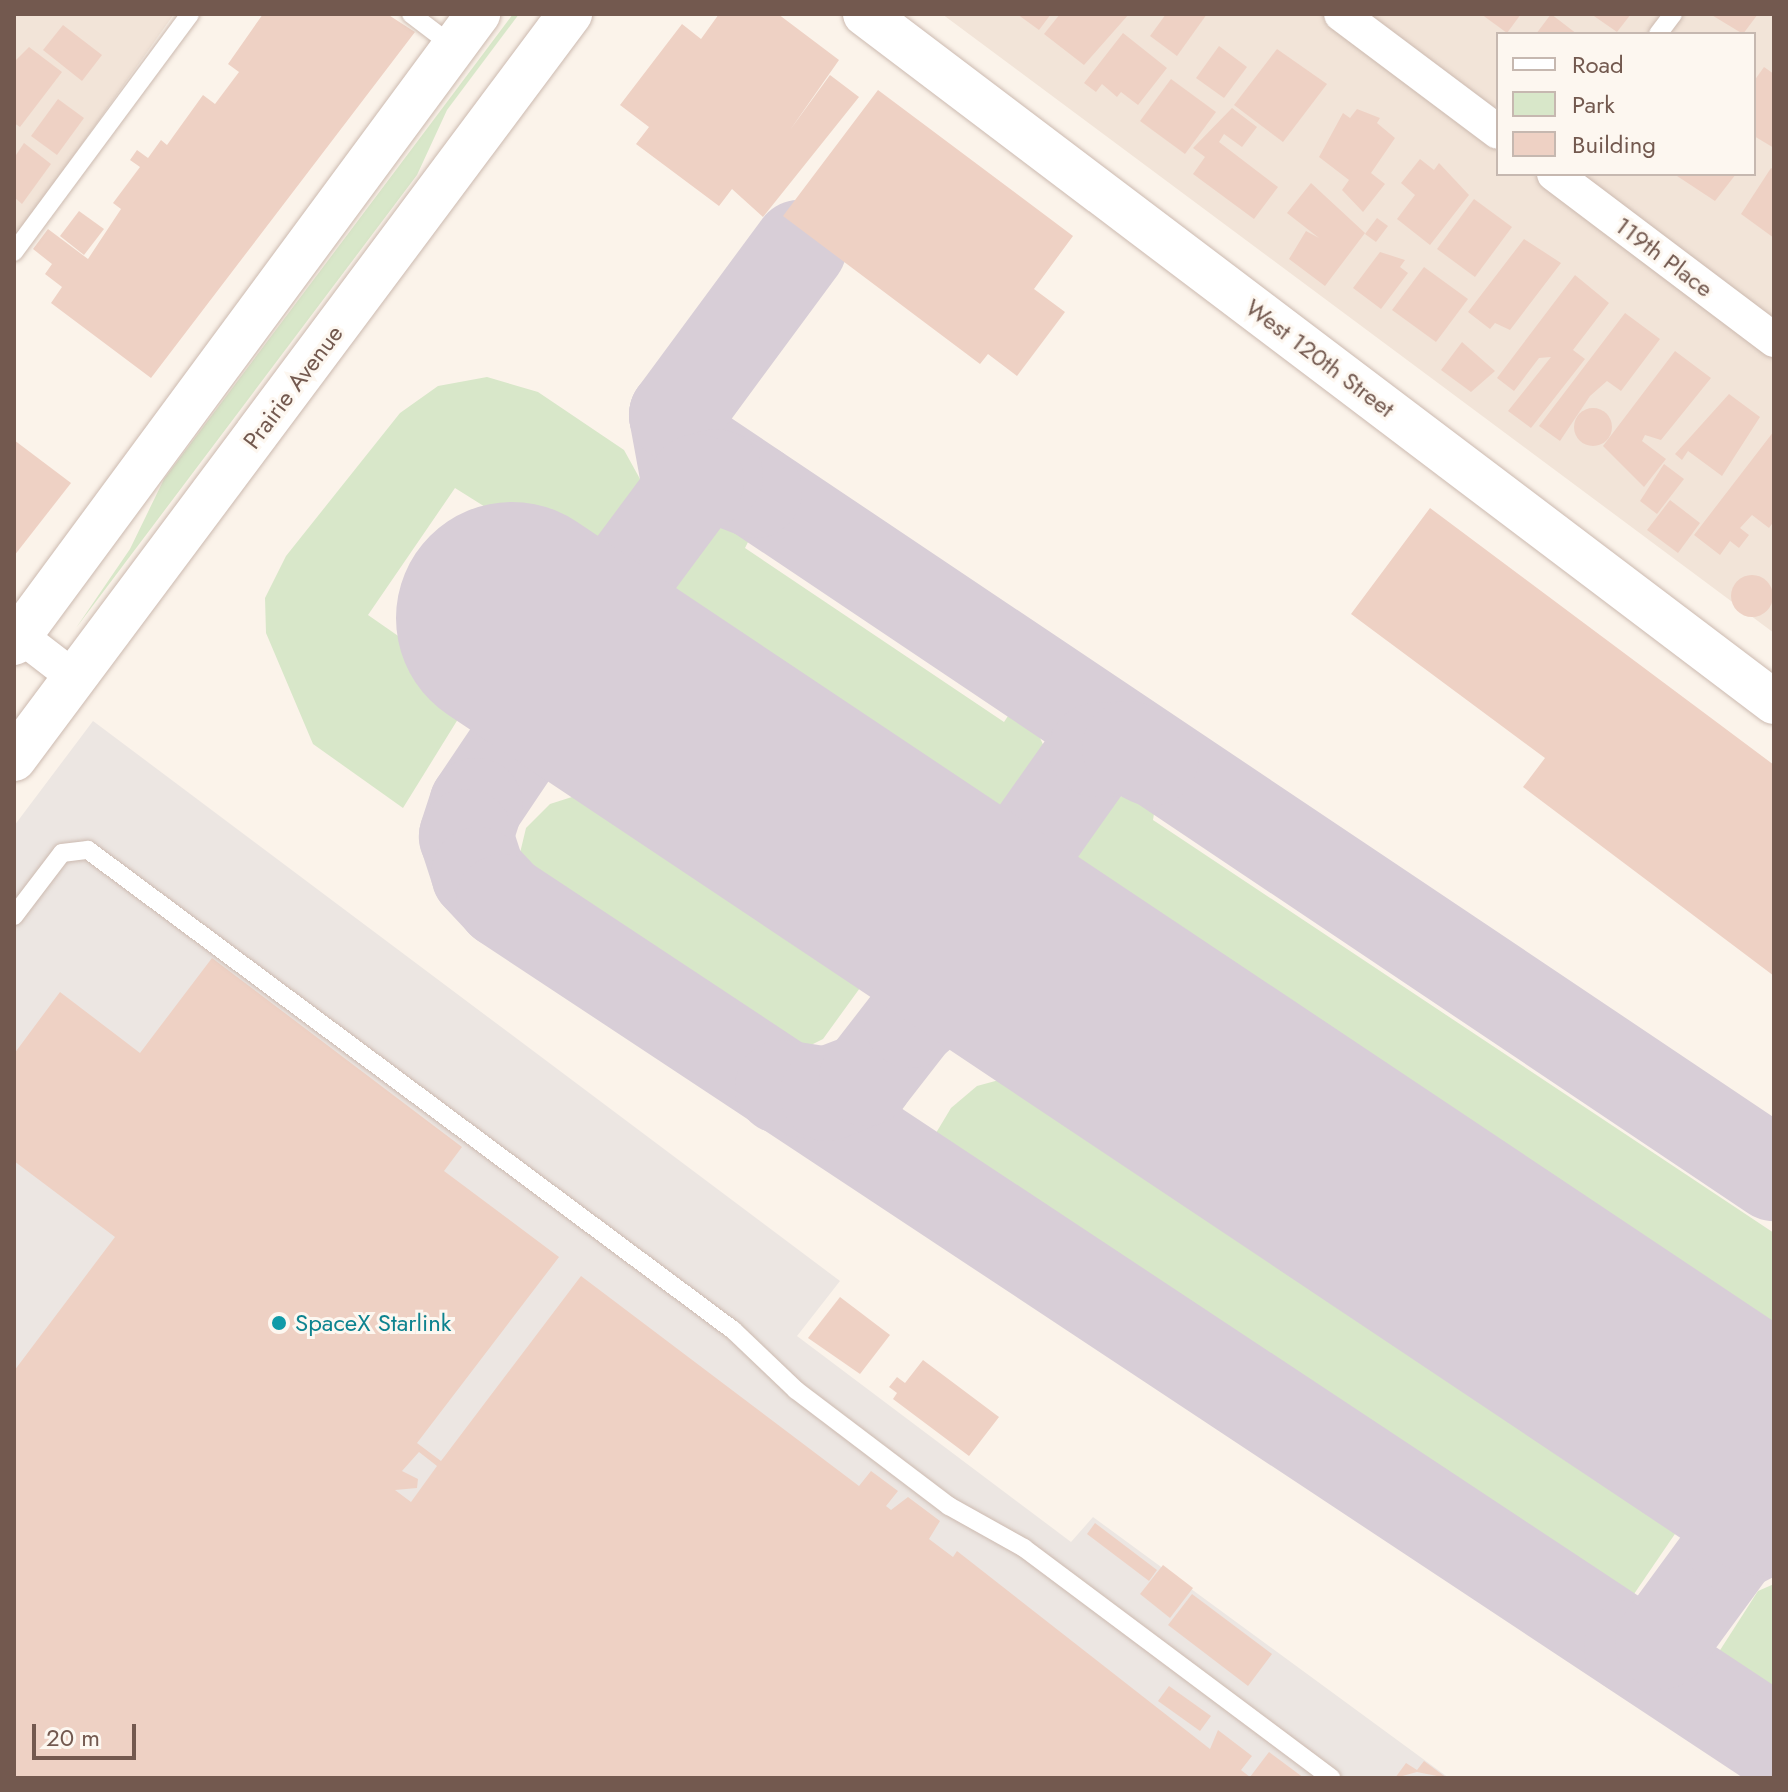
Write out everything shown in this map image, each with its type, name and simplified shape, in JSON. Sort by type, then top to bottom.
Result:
[{"type":"main road","name":"Prairie Avenue","points":[[14,759],[570,14]]},
{"type":"main road","name":"West 120th Street","points":[[865,14],[1774,702]]},
{"type":"main road","points":[[16,637],[466,30]]},
{"type":"street","points":[[1341,14],[1496,130]]},
{"type":"street","name":"119th Place","points":[[1557,176],[1774,340]]},
{"type":"street","points":[[16,637],[75,678]]},
{"type":"lane","points":[[14,252],[190,14]]},
{"type":"lane","points":[[411,14],[466,30]]},
{"type":"lane","points":[[1660,32],[1673,14]]},
{"type":"lane","points":[[14,916],[62,853],[88,850],[733,1330],[796,1390],[949,1506],[1024,1548],[1331,1778]]},
{"type":"shaded area","points":[[14,14],[174,14],[14,240]]},
{"type":"shaded area","points":[[942,14],[1774,14],[1774,633]]},
{"type":"shaded area","name":"SpaceX Starlink","points":[[93,721],[840,1281],[797,1336],[1071,1542],[1093,1517],[1449,1778],[14,1778],[14,826]]},
{"type":"green space","points":[[513,14],[519,14],[447,110],[417,175],[76,628],[130,549],[164,479]]},
{"type":"green space","points":[[487,377],[538,392],[624,450],[645,488],[606,551],[576,564],[455,488],[368,615],[476,690],[403,808],[313,744],[266,633],[265,598],[286,556],[400,413],[438,386]]},
{"type":"green space","points":[[724,520],[751,536],[745,548],[1004,722],[1012,710],[1035,726],[1044,747],[1041,768],[1006,820],[987,829],[966,826],[959,822],[969,807],[680,613],[667,631],[655,622],[652,581],[684,534]]},
{"type":"green space","points":[[597,789],[647,803],[634,823],[836,955],[847,940],[861,951],[865,981],[823,1039],[803,1049],[784,1045],[531,878],[520,853],[526,828],[550,804]]},
{"type":"green space","points":[[1114,794],[1155,807],[1153,820],[1774,1233],[1774,1342],[1087,884],[1073,903],[1058,881],[1062,853],[1096,803]]},
{"type":"green space","points":[[999,1080],[1037,1089],[1675,1514],[1679,1528],[1634,1594],[1624,1600],[1606,1594],[944,1153],[936,1133],[951,1108],[977,1086]]},
{"type":"green space","points":[[1774,1584],[1774,1705],[1720,1669],[1715,1658],[1758,1591]]},
{"type":"building","points":[[263,14],[387,14],[415,32],[151,378],[51,303],[62,287],[45,274],[52,264],[33,249],[48,229],[88,259],[121,209],[113,203],[140,167],[130,160],[137,150],[148,158],[161,140],[167,145],[203,95],[215,104],[239,72],[228,64]]},
{"type":"building","points":[[719,14],[778,14],[839,60],[790,130],[830,75],[859,97],[763,217],[732,189],[719,206],[636,144],[649,127],[620,105],[682,24],[701,39]]},
{"type":"building","points":[[1017,14],[1051,14],[1039,30]]},
{"type":"building","points":[[1060,14],[1129,14],[1084,65],[1044,34]]},
{"type":"building","points":[[1166,14],[1207,14],[1177,56],[1150,36]]},
{"type":"building","points":[[1481,14],[1521,14],[1506,32]]},
{"type":"building","points":[[1551,14],[1574,32],[1538,32]]},
{"type":"building","points":[[1591,14],[1631,14],[1617,32]]},
{"type":"building","points":[[1710,14],[1758,14],[1744,32]]},
{"type":"building","points":[[63,25],[102,55],[82,81],[43,50]]},
{"type":"building","points":[[1123,33],[1167,68],[1138,105],[1121,92],[1117,97],[1102,84],[1096,92],[1084,83]]},
{"type":"building","points":[[1219,46],[1247,67],[1224,98],[1196,78]]},
{"type":"building","points":[[29,47],[62,72],[20,127],[14,123],[14,62]]},
{"type":"building","points":[[1277,49],[1327,84],[1283,142],[1234,105]]},
{"type":"building","points":[[1764,67],[1774,74],[1774,148],[1756,137],[1756,78]]},
{"type":"building","points":[[1171,79],[1216,112],[1185,154],[1140,121]]},
{"type":"building","points":[[878,90],[1073,236],[1034,289],[1065,312],[1017,376],[988,354],[980,364],[783,216]]},
{"type":"building","points":[[58,99],[84,118],[57,155],[31,136]]},
{"type":"building","points":[[1232,108],[1257,127],[1242,147],[1224,134],[1219,142],[1278,187],[1254,219],[1193,174],[1205,157],[1193,148]]},
{"type":"building","points":[[1357,109],[1380,118],[1377,123],[1395,138],[1371,173],[1385,184],[1363,212],[1342,190],[1349,180],[1319,157],[1343,113],[1350,118]]},
{"type":"building","points":[[24,143],[51,164],[22,204],[14,197],[14,158]]},
{"type":"building","points":[[1420,159],[1434,170],[1439,163],[1469,195],[1430,245],[1397,219],[1415,195],[1401,183]]},
{"type":"building","points":[[1771,168],[1774,170],[1774,238],[1741,214]]},
{"type":"building","points":[[1677,176],[1734,176],[1715,201]]},
{"type":"building","points":[[1311,183],[1365,233],[1325,286],[1289,259],[1306,231],[1319,238],[1287,213]]},
{"type":"building","points":[[1474,199],[1512,227],[1475,277],[1437,249]]},
{"type":"building","points":[[79,211],[104,229],[84,255],[60,236]]},
{"type":"building","points":[[1377,218],[1388,226],[1376,242],[1365,234]]},
{"type":"building","points":[[1524,239],[1561,263],[1510,330],[1495,323],[1490,329],[1468,312]]},
{"type":"building","points":[[1380,252],[1405,260],[1400,267],[1408,273],[1381,309],[1353,288]]},
{"type":"building","points":[[1424,267],[1468,299],[1436,342],[1392,310]]},
{"type":"building","points":[[1575,275],[1609,303],[1573,350],[1585,359],[1531,428],[1508,411],[1551,357],[1539,358],[1514,391],[1497,378]]},
{"type":"building","points":[[1625,313],[1660,339],[1621,391],[1607,381],[1590,396],[1560,441],[1539,426]]},
{"type":"building","points":[[1462,342],[1495,371],[1471,392],[1441,370]]},
{"type":"building","points":[[1675,351],[1711,378],[1661,440],[1645,435],[1642,441],[1666,459],[1644,487],[1603,446]]},
{"type":"building","points":[[1729,394],[1760,417],[1722,476],[1688,451],[1682,460],[1675,454]]},
{"type":"building","points":[[1593,408],[1607,413],[1612,427],[1607,441],[1593,446],[1579,441],[1574,427],[1579,413]]},
{"type":"building","points":[[1774,431],[1774,521],[1769,528],[1752,515],[1740,528],[1749,535],[1739,548],[1730,541],[1720,555],[1694,535]]},
{"type":"building","points":[[14,440],[71,483],[14,556]]},
{"type":"building","points":[[1664,464],[1684,479],[1657,514],[1640,501]]},
{"type":"building","points":[[1670,500],[1700,523],[1678,553],[1647,530]]},
{"type":"building","points":[[1430,508],[1774,765],[1774,976],[1523,787],[1545,758],[1351,614]]},
{"type":"building","points":[[1752,575],[1767,581],[1773,596],[1767,611],[1752,617],[1737,611],[1731,596],[1737,581]]},
{"type":"building","name":"SpaceX Starlink","points":[[212,958],[462,1147],[444,1171],[559,1257],[417,1443],[441,1461],[581,1276],[859,1486],[871,1471],[898,1491],[886,1506],[891,1510],[908,1497],[940,1521],[929,1539],[953,1557],[957,1551],[1210,1749],[1218,1730],[1252,1756],[1241,1770],[1250,1777],[1269,1752],[1304,1778],[14,1778],[14,1371],[115,1237],[14,1161],[14,1054],[60,992],[140,1053]],"holes":[[[419,1452],[437,1466],[411,1502],[395,1490],[417,1488],[418,1479],[402,1471]]]},
{"type":"building","points":[[840,1297],[890,1335],[860,1374],[808,1338]]},
{"type":"building","points":[[923,1360],[999,1417],[969,1456],[893,1399],[897,1393],[889,1387],[897,1377],[905,1383]]},
{"type":"building","points":[[1095,1523],[1157,1570],[1149,1581],[1087,1534]]},
{"type":"building","points":[[1163,1565],[1193,1588],[1170,1618],[1140,1594]]},
{"type":"building","points":[[1192,1594],[1272,1654],[1248,1686],[1168,1625]]},
{"type":"building","points":[[1169,1686],[1211,1716],[1200,1731],[1158,1701]]},
{"type":"building","points":[[1424,1761],[1447,1778],[1417,1772],[1395,1778],[1406,1763],[1417,1770]]},
{"type":"taxiway","points":[[687,475],[676,415],[800,247]]},
{"type":"taxiway","points":[[676,415],[693,449],[1774,1174]]},
{"type":"taxiway","points":[[755,491],[716,476],[697,481],[611,597],[604,649],[619,677],[672,726],[595,707],[557,715],[523,735],[476,805],[466,836],[478,874],[503,901],[1774,1742]]},
{"type":"taxiway","points":[[782,1087],[827,1094],[866,1079],[911,1021],[954,985],[991,976],[1059,983],[1029,953],[1011,921],[1008,887],[1017,862],[1096,750],[1129,748],[1152,759]]},
{"type":"taxiway","points":[[1631,1647],[1662,1642],[1733,1545],[1774,1524]]},
{"type":"runway","points":[[512,618],[1774,1461]]},
{"type":"place","name":"SpaceX Starlink","points":[[279,1323]]}]
